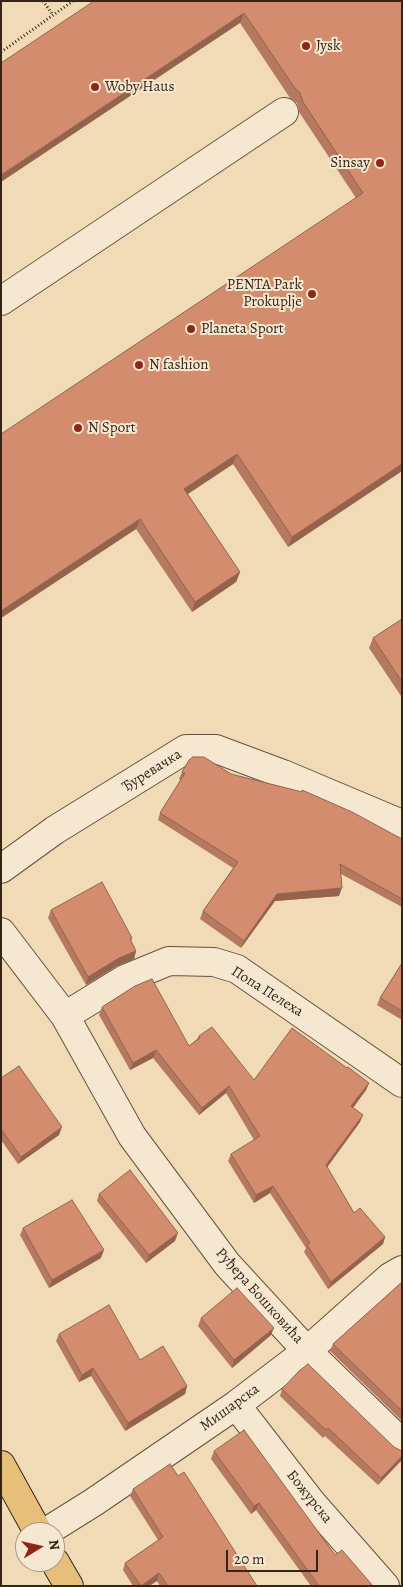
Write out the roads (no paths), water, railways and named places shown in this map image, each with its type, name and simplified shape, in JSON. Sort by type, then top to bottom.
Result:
[{"type":"main road","points":[[1,1465],[32,1522]]},
{"type":"main road","points":[[61,1572],[69,1586]]},
{"type":"street","points":[[1,301],[284,112]]},
{"type":"street","name":"Ђуревачка","points":[[1,869],[55,830],[186,749],[216,750],[292,777],[402,824]]},
{"type":"street","name":"Руђера Бошковића","points":[[1,932],[65,1016],[132,1136],[227,1264],[307,1351],[402,1443]]},
{"type":"street","name":"Попа Пелеха","points":[[65,1016],[125,979],[170,962],[214,962],[237,969],[402,1083]]},
{"type":"street","name":"Мишарска","points":[[62,1522],[236,1405],[307,1351],[390,1277],[402,1270]]},
{"type":"street","name":"Божурска","points":[[236,1405],[312,1503],[385,1586]]},
{"type":"place","name":"Jysk","points":[[306,46]]},
{"type":"place","name":"Woby Haus","points":[[95,87]]},
{"type":"place","name":"Sinsay","points":[[380,163]]},
{"type":"place","name":"PENTA Park Prokuplje","points":[[312,294]]},
{"type":"place","name":"Planeta Sport","points":[[191,329]]},
{"type":"place","name":"N fashion","points":[[139,365]]},
{"type":"place","name":"N Sport","points":[[78,428]]}]
